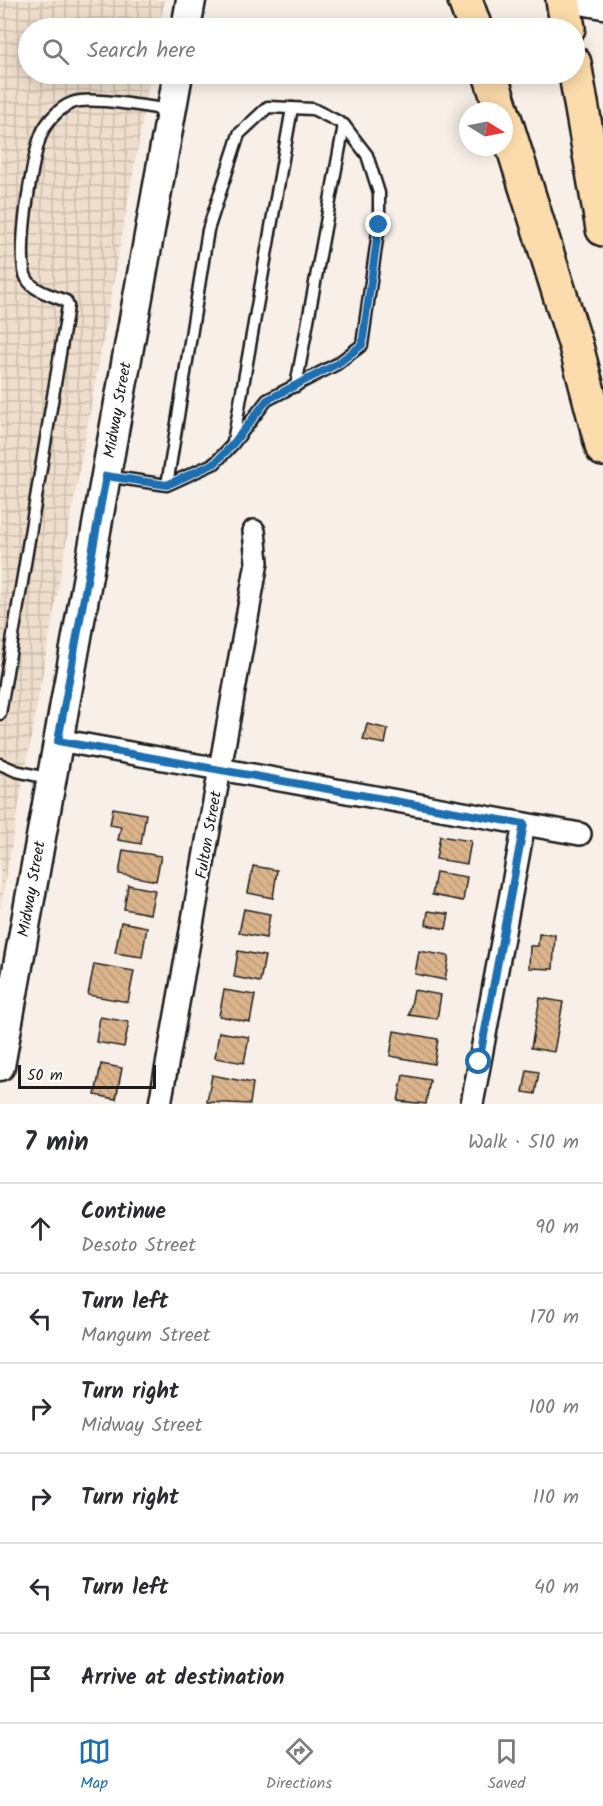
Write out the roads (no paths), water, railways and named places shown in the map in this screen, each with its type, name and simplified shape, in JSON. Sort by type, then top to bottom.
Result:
[{"type":"highway","points":[[465,0],[471,18]]},
{"type":"highway","points":[[563,0],[566,18]]},
{"type":"highway","points":[[493,84],[499,102]]},
{"type":"highway","points":[[578,84],[603,229]]},
{"type":"highway","points":[[513,146],[576,346],[603,449]]},
{"type":"street","points":[[188,18],[191,0]]},
{"type":"street","points":[[581,0],[603,4]]},
{"type":"street","name":"Midway Street","points":[[0,1066],[176,84]]},
{"type":"street","name":"Fulton Street","points":[[160,1104],[258,562],[254,531]]},
{"type":"street","points":[[58,741],[221,768],[580,834]]},
{"type":"street","points":[[472,1104],[524,824]]},
{"type":"lane","points":[[0,714],[68,306],[66,301],[31,286],[25,277],[22,260],[29,188],[41,135],[58,112],[74,102],[89,100],[172,110]]},
{"type":"lane","points":[[106,476],[167,485],[215,463],[267,400],[337,364],[362,345],[379,225],[379,193],[367,155],[344,125],[313,109],[268,107],[239,134],[208,230],[167,485]]},
{"type":"lane","points":[[233,444],[292,108]]},
{"type":"lane","points":[[296,386],[344,125]]},
{"type":"lane","points":[[0,764],[16,771],[51,779]]}]
